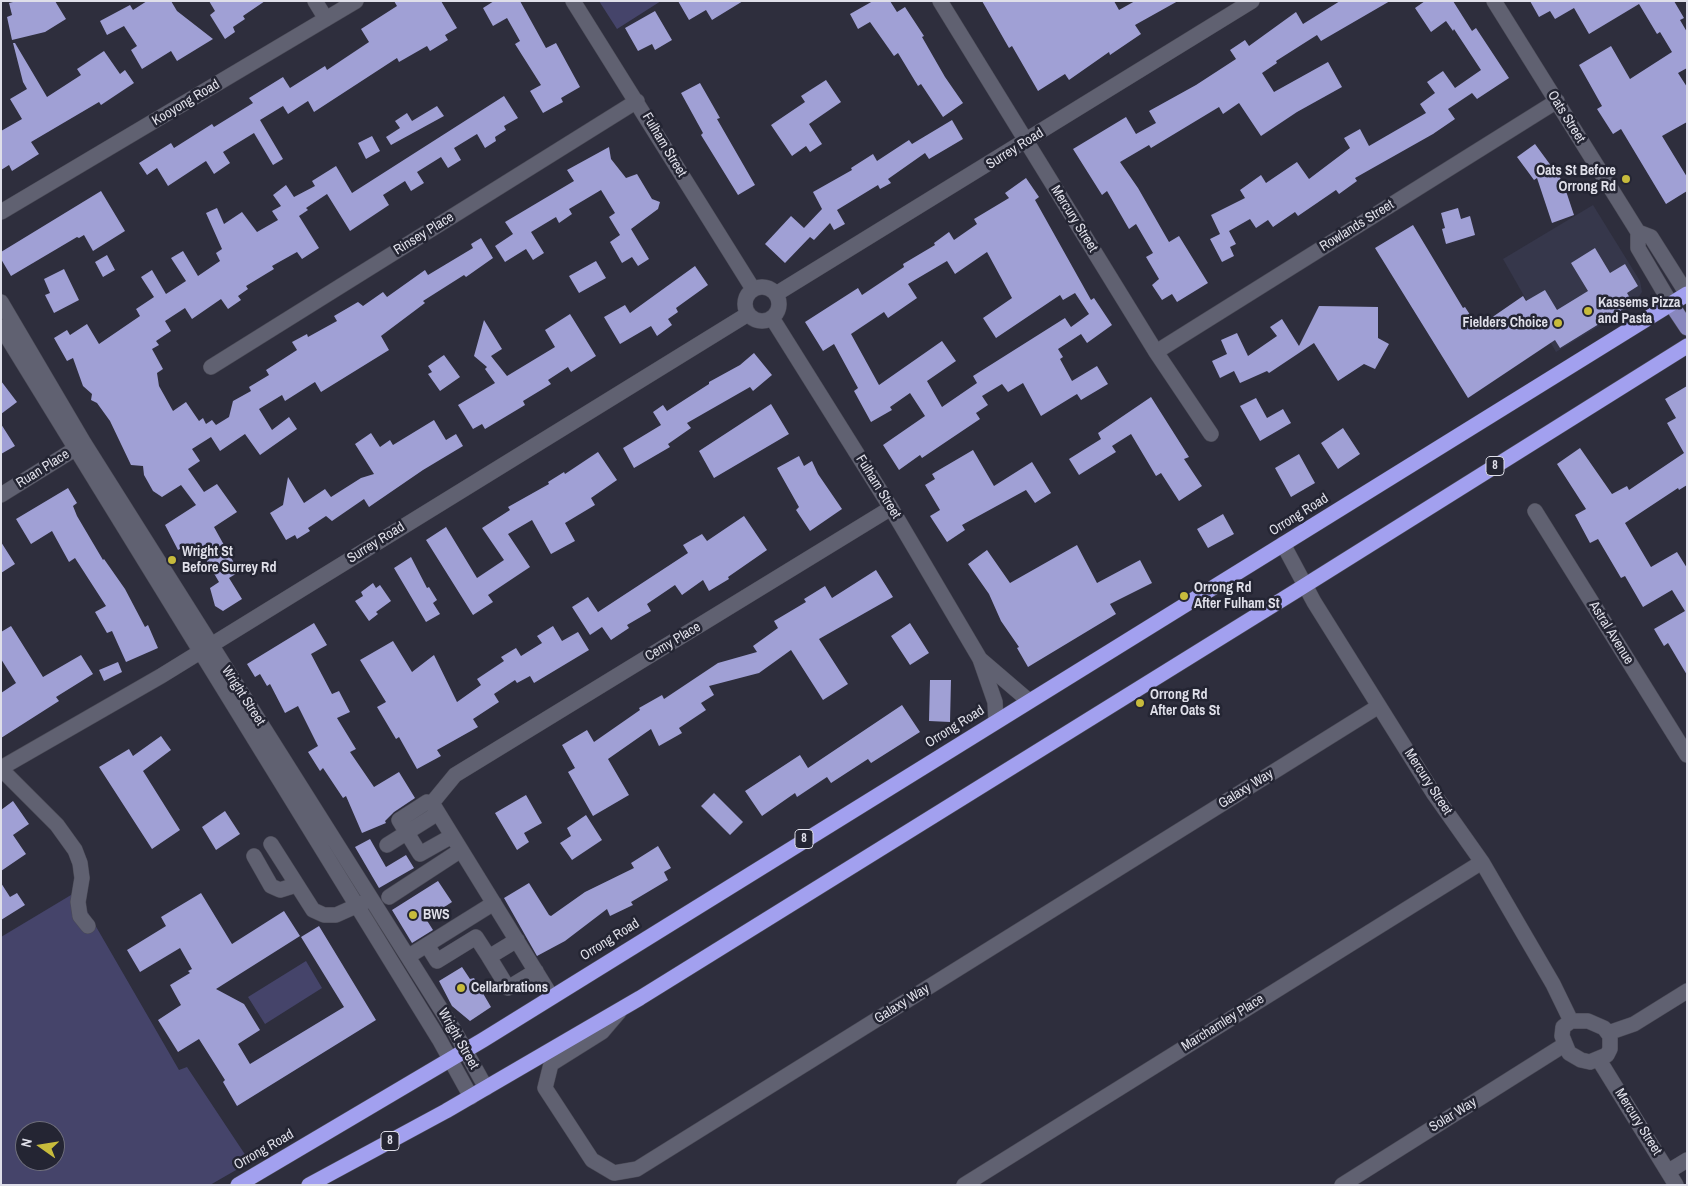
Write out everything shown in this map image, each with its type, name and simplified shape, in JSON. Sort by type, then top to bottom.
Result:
[{"type":"highway","name":"Orrong Road","points":[[238,1185],[465,1050],[1687,294]]},
{"type":"highway","name":"8","points":[[309,1185],[471,1097],[621,1009],[1304,586],[1687,346]]},
{"type":"main road","name":"Oats Street","points":[[1671,304],[1687,328]]},
{"type":"street","points":[[315,1],[326,20]]},
{"type":"street","name":"Kooyong Road","points":[[1,212],[356,1]]},
{"type":"street","name":"Fulham Street","points":[[573,1],[753,289]]},
{"type":"street","name":"Mercury Street","points":[[940,1],[1156,352],[1211,434]]},
{"type":"street","name":"Surrey Road","points":[[776,294],[1026,142],[1252,1]]},
{"type":"street","name":"Oats Street","points":[[1494,1],[1638,232],[1638,248],[1671,304]]},
{"type":"street","name":"Rinsey Place","points":[[211,367],[637,101]]},
{"type":"street","name":"Rowlands Street","points":[[1156,352],[1557,101]]},
{"type":"street","name":"Kooyong Road","points":[[1,220],[15,204]]},
{"type":"street","name":"Oats Street","points":[[1638,232],[1651,238],[1687,294]]},
{"type":"street","points":[[766,287],[779,298],[779,309],[768,321],[756,320],[748,314],[746,300],[753,289],[766,287]]},
{"type":"street","name":"Wright Street","points":[[1,302],[79,446]]},
{"type":"street","name":"Surrey Road","points":[[1,768],[205,649],[748,314]]},
{"type":"street","name":"Fulham Street","points":[[772,318],[891,508],[980,659],[995,702],[996,721]]},
{"type":"street","name":"Wright Street","points":[[1,327],[79,446],[205,649],[471,1097]]},
{"type":"street","name":"Ruan Place","points":[[1,495],[79,446]]},
{"type":"street","name":"Cemy Place","points":[[387,844],[407,832],[435,808],[455,775],[891,508]]},
{"type":"street","name":"Astral Avenue","points":[[1535,511],[1687,755]]},
{"type":"street","name":"Mercury Street","points":[[1283,544],[1304,586],[1434,794],[1482,862],[1553,984],[1571,1020]]},
{"type":"street","name":"Wright Street","points":[[205,649],[372,897],[409,956],[486,1088]]},
{"type":"street","name":"Fulham Street","points":[[980,659],[1029,700]]},
{"type":"street","name":"Galaxy Way","points":[[621,1009],[602,1032],[551,1064],[545,1088],[592,1160],[614,1173],[637,1169],[1379,706]]},
{"type":"street","points":[[1,768],[57,825],[75,850],[80,863],[82,878],[78,902],[80,916],[88,926]]},
{"type":"street","points":[[435,808],[551,996]]},
{"type":"street","points":[[407,832],[420,854],[452,836]]},
{"type":"street","points":[[271,844],[313,910],[324,915],[336,915],[358,906],[372,897]]},
{"type":"street","points":[[389,897],[461,850]]},
{"type":"street","points":[[254,856],[271,886],[280,890],[296,885]]},
{"type":"street","name":"Marchamley Place","points":[[964,1185],[1482,862]]},
{"type":"street","points":[[409,956],[494,903]]},
{"type":"street","points":[[427,945],[437,961],[476,937],[508,988],[536,971]]},
{"type":"street","points":[[489,957],[516,940]]},
{"type":"street","points":[[1608,1033],[1634,1024],[1687,991]]},
{"type":"street","points":[[1571,1020],[1588,1021],[1598,1024],[1608,1033],[1610,1049],[1607,1055],[1599,1060],[1590,1062],[1580,1060],[1569,1053],[1564,1045],[1562,1036],[1564,1027],[1571,1020]]},
{"type":"street","name":"Solar Way","points":[[1342,1185],[1564,1045]]},
{"type":"street","name":"Mercury Street","points":[[1599,1060],[1673,1178]]},
{"type":"street","points":[[1673,1178],[1687,1160]]},
{"type":"shaded area","points":[[599,1],[661,1],[617,29]]},
{"type":"shaded area","points":[[1593,205],[1640,281],[1642,292],[1632,306],[1556,352],[1503,259]]},
{"type":"shaded area","points":[[76,892],[179,1070],[187,1067],[250,1162],[210,1185],[1,1185],[1,937]]},
{"type":"shaded area","points":[[306,961],[322,988],[265,1024],[248,997]]},
{"type":"building","points":[[17,1],[55,1],[66,19],[45,32],[12,40],[7,17],[12,15],[9,3]]},
{"type":"building","points":[[147,1],[171,1],[177,11],[213,39],[177,61],[171,51],[142,69],[131,50],[137,46],[124,26],[107,35],[100,21],[130,5],[133,10]]},
{"type":"building","points":[[209,1],[265,1],[243,16],[245,19],[233,27],[235,32],[225,39],[210,15],[215,11]]},
{"type":"building","points":[[394,1],[441,1],[457,28],[445,35],[448,40],[430,51],[427,46],[399,62],[397,58],[314,112],[308,101],[288,114],[283,106],[260,120],[283,159],[273,165],[254,133],[223,152],[230,163],[214,174],[206,161],[168,186],[157,168],[147,175],[139,163],[171,143],[174,148],[212,124],[214,127],[253,103],[249,98],[283,77],[290,88],[325,66],[327,70],[369,42],[361,29],[397,6]]},
{"type":"building","points":[[494,1],[520,1],[546,48],[556,43],[580,87],[561,98],[563,102],[543,113],[530,91],[541,85],[515,44],[520,41],[507,18],[493,26],[483,8]]},
{"type":"building","points":[[678,1],[743,1],[712,20],[706,10],[689,20]]},
{"type":"building","points":[[873,1],[890,1],[897,12],[905,7],[924,36],[922,37],[945,77],[963,103],[943,117],[921,84],[918,86],[898,53],[894,56],[870,22],[858,29],[850,14]]},
{"type":"building","points":[[982,1],[1114,1],[1119,10],[1135,1],[1178,1],[1135,25],[1141,34],[1110,55],[1109,52],[1069,80],[1065,74],[1038,91],[1012,46],[1009,48]]},
{"type":"building","points":[[1340,1],[1390,1],[1321,41],[1317,35],[1276,61],[1277,63],[1262,73],[1274,92],[1328,62],[1342,87],[1297,112],[1261,136],[1239,103],[1223,114],[1219,107],[1151,148],[1149,145],[1120,162],[1138,188],[1169,242],[1179,236],[1208,283],[1177,302],[1172,294],[1162,300],[1152,285],[1159,279],[1146,257],[1153,253],[1136,224],[1129,229],[1107,191],[1102,195],[1073,149],[1126,117],[1136,134],[1156,123],[1149,111],[1196,85],[1236,59],[1230,50],[1245,40],[1249,46],[1296,12],[1303,24]]},
{"type":"building","points":[[1425,1],[1453,1],[1472,31],[1476,28],[1509,78],[1477,99],[1472,93],[1448,109],[1455,119],[1433,134],[1355,178],[1357,181],[1339,194],[1336,190],[1298,216],[1295,212],[1273,227],[1268,220],[1256,228],[1250,219],[1229,231],[1236,244],[1230,247],[1234,256],[1222,262],[1210,239],[1220,234],[1211,215],[1245,198],[1240,190],[1261,175],[1266,183],[1297,162],[1309,179],[1350,148],[1344,138],[1360,129],[1369,146],[1426,113],[1420,104],[1435,93],[1427,82],[1443,71],[1455,88],[1481,70],[1454,29],[1453,31],[1446,21],[1431,32],[1415,8]]},
{"type":"building","points":[[1530,1],[1674,1],[1684,18],[1680,20],[1687,32],[1687,68],[1678,73],[1687,87],[1687,122],[1662,136],[1687,177],[1687,191],[1666,204],[1621,129],[1613,134],[1597,109],[1602,106],[1579,65],[1611,46],[1630,79],[1672,52],[1660,32],[1657,34],[1639,4],[1589,34],[1574,8],[1555,19],[1550,11],[1539,17]]},
{"type":"building","points":[[655,11],[672,40],[655,50],[652,44],[638,51],[625,28]]},
{"type":"building","points":[[13,43],[15,43],[47,97],[81,75],[77,69],[104,51],[120,74],[125,70],[134,83],[101,105],[99,102],[31,142],[39,154],[12,171],[9,165],[1,170],[1,131],[22,119],[10,99],[27,89],[23,82]]},
{"type":"building","points":[[826,80],[841,102],[809,124],[822,144],[810,152],[806,146],[792,156],[771,125],[805,102],[801,96]]},
{"type":"building","points":[[700,83],[720,118],[717,119],[755,185],[738,195],[701,135],[703,133],[681,93]]},
{"type":"building","points":[[504,96],[518,118],[504,126],[506,130],[495,137],[496,141],[485,148],[477,134],[454,148],[461,160],[448,168],[441,157],[417,172],[424,183],[411,191],[405,181],[383,195],[389,205],[350,231],[327,194],[306,208],[308,210],[299,216],[319,248],[302,259],[297,252],[272,266],[274,269],[246,286],[248,289],[238,296],[241,300],[228,309],[221,299],[192,319],[185,308],[165,321],[171,331],[156,341],[159,345],[152,349],[163,369],[157,373],[159,386],[173,411],[186,402],[199,421],[203,418],[206,424],[212,420],[216,425],[229,417],[233,401],[251,391],[249,387],[269,375],[266,370],[297,350],[292,342],[307,334],[308,337],[337,321],[334,316],[358,302],[363,306],[383,292],[387,297],[425,270],[428,275],[473,248],[471,244],[481,238],[493,258],[466,277],[464,275],[423,301],[425,303],[381,336],[389,350],[321,392],[315,382],[285,401],[282,395],[259,409],[272,430],[289,417],[297,429],[260,455],[245,434],[220,451],[211,437],[192,449],[200,461],[188,469],[204,492],[217,484],[237,512],[214,527],[239,572],[229,578],[242,599],[223,611],[215,606],[210,588],[219,582],[202,553],[195,558],[187,545],[178,550],[165,525],[196,505],[181,485],[162,497],[153,491],[144,475],[143,466],[131,465],[110,421],[97,403],[91,400],[92,394],[83,386],[73,358],[67,361],[54,338],[67,330],[70,335],[87,324],[99,344],[140,316],[136,309],[154,297],[141,277],[152,270],[166,294],[186,281],[171,258],[183,251],[198,276],[220,261],[216,253],[222,249],[206,213],[217,208],[224,224],[242,212],[257,232],[278,220],[272,211],[281,206],[273,195],[286,185],[294,197],[315,186],[312,181],[336,166],[352,193]]},
{"type":"building","points":[[437,106],[444,116],[391,145],[386,137],[400,128],[395,121],[407,113],[412,121]]},
{"type":"building","points":[[952,120],[963,139],[929,159],[925,153],[888,179],[891,183],[880,189],[878,185],[837,210],[845,224],[834,230],[830,223],[814,240],[810,237],[785,263],[765,244],[791,216],[804,228],[822,209],[813,192],[852,170],[851,168],[873,154],[877,161],[909,140],[912,144]]},
{"type":"building","points":[[372,136],[380,151],[366,159],[358,143]]},
{"type":"building","points":[[1535,144],[1563,182],[1574,215],[1552,223],[1537,178],[1534,180],[1517,157]]},
{"type":"building","points":[[609,147],[611,159],[626,178],[637,174],[652,199],[660,202],[658,209],[631,229],[649,259],[638,266],[632,257],[622,263],[610,242],[620,235],[609,217],[615,213],[601,190],[569,209],[572,214],[559,223],[556,217],[531,232],[544,253],[533,260],[526,249],[505,262],[495,246],[513,234],[505,222],[574,181],[567,170]]},
{"type":"building","points":[[1026,178],[1039,197],[1035,200],[1091,300],[1094,298],[1112,325],[1087,343],[1081,334],[1058,349],[1063,357],[1060,359],[1072,381],[1097,366],[1108,384],[1081,400],[1077,394],[1041,416],[1023,383],[1008,392],[1002,384],[982,396],[988,405],[976,413],[980,419],[922,458],[920,455],[899,470],[883,445],[925,416],[910,393],[890,407],[892,410],[871,422],[854,391],[858,388],[834,344],[823,351],[805,322],[858,288],[862,295],[904,267],[903,264],[935,245],[934,243],[949,232],[954,240],[977,224],[974,219],[1009,198],[1005,193]],"holes":[[[987,252],[1012,298],[983,318],[996,338],[1060,295],[1063,300],[1075,293],[1089,314],[1071,327],[1065,318],[973,376],[977,383],[942,407],[927,381],[956,361],[942,341],[879,385],[851,334],[884,312],[888,318],[917,298],[908,284],[947,261],[955,274]]]},
{"type":"building","points":[[101,191],[125,231],[93,251],[84,235],[79,238],[77,237],[11,276],[1,259],[1,252]]},
{"type":"building","points":[[1458,208],[1461,219],[1470,216],[1475,235],[1446,244],[1442,229],[1445,228],[1441,213]]},
{"type":"building","points":[[1413,225],[1463,308],[1465,307],[1478,327],[1523,296],[1526,301],[1545,290],[1557,310],[1588,291],[1571,263],[1595,248],[1610,273],[1625,264],[1638,286],[1627,293],[1633,303],[1560,348],[1555,340],[1468,398],[1375,248]]},
{"type":"building","points":[[107,255],[115,270],[103,277],[95,262]]},
{"type":"building","points":[[596,261],[606,278],[579,293],[569,276]]},
{"type":"building","points":[[695,266],[708,285],[676,308],[678,312],[668,319],[672,325],[657,336],[651,326],[620,344],[604,317],[625,305],[630,313]]},
{"type":"building","points":[[64,269],[79,300],[54,313],[45,295],[50,293],[44,279]]},
{"type":"building","points":[[1319,306],[1378,307],[1378,338],[1389,344],[1375,369],[1364,364],[1338,381],[1314,343],[1269,373],[1267,371],[1240,383],[1234,371],[1220,378],[1212,361],[1227,354],[1221,340],[1237,333],[1248,356],[1277,336],[1270,327],[1282,319],[1299,346]]},
{"type":"building","points":[[570,314],[596,356],[571,372],[568,367],[548,380],[551,384],[523,401],[525,405],[485,429],[482,424],[473,429],[458,405],[495,383],[485,369],[487,367],[474,356],[484,320],[502,349],[491,356],[507,376],[555,347],[545,330]]},
{"type":"building","points":[[754,353],[772,375],[753,391],[750,387],[687,423],[691,428],[668,444],[670,447],[634,468],[623,448],[661,425],[653,412],[663,405],[667,411],[709,384],[709,382],[740,365]]},
{"type":"building","points":[[444,355],[460,377],[440,391],[428,374],[432,372],[428,366]]},
{"type":"building","points":[[1,381],[17,402],[1,414]]},
{"type":"building","points":[[1687,386],[1687,485],[1679,490],[1678,488],[1625,523],[1651,567],[1677,552],[1687,568],[1687,675],[1668,643],[1664,646],[1654,629],[1685,611],[1672,590],[1643,607],[1625,576],[1621,578],[1598,539],[1590,543],[1575,515],[1586,509],[1557,464],[1580,448],[1612,494],[1627,486],[1629,490],[1684,453],[1667,423],[1676,418],[1665,399]]},
{"type":"building","points":[[1151,397],[1189,457],[1184,459],[1202,486],[1179,501],[1161,473],[1156,476],[1131,434],[1112,446],[1116,452],[1079,475],[1069,459],[1101,439],[1098,433]]},
{"type":"building","points":[[1256,398],[1267,418],[1283,409],[1291,423],[1260,441],[1240,406]]},
{"type":"building","points":[[771,404],[789,434],[714,478],[699,451]]},
{"type":"building","points":[[434,420],[446,440],[456,434],[463,446],[423,470],[369,507],[364,499],[332,521],[326,516],[308,528],[310,531],[297,539],[295,535],[286,540],[270,513],[283,505],[288,477],[304,503],[325,489],[331,497],[361,478],[374,474],[355,444],[371,433],[380,447],[390,440],[393,445]]},
{"type":"building","points":[[1,424],[15,446],[1,454]]},
{"type":"building","points":[[1343,428],[1360,454],[1338,469],[1321,443]]},
{"type":"building","points":[[973,450],[994,486],[1032,462],[1051,493],[1035,503],[1026,490],[962,525],[965,530],[947,542],[930,516],[940,510],[925,485],[935,479],[932,474]]},
{"type":"building","points":[[598,452],[617,480],[591,498],[595,505],[565,523],[575,541],[551,554],[532,520],[508,534],[530,567],[488,595],[493,602],[473,615],[426,540],[446,527],[477,578],[504,560],[482,528],[510,510],[508,507],[549,484],[548,482],[564,472],[565,474]]},
{"type":"building","points":[[1299,454],[1315,483],[1291,497],[1275,468]]},
{"type":"building","points":[[799,456],[804,466],[812,461],[818,474],[842,509],[810,531],[796,510],[799,507],[777,468]]},
{"type":"building","points":[[68,488],[77,503],[73,506],[77,516],[103,560],[125,589],[145,627],[148,625],[158,648],[126,662],[112,631],[107,633],[95,612],[106,606],[75,558],[69,562],[52,531],[31,544],[16,519]]},
{"type":"building","points":[[1223,514],[1234,534],[1208,548],[1197,529]]},
{"type":"building","points":[[744,516],[767,550],[728,577],[729,579],[709,591],[703,580],[682,595],[675,585],[647,604],[651,611],[627,625],[629,628],[611,640],[602,627],[590,635],[572,607],[588,597],[598,612],[688,553],[683,545],[702,534],[707,541]]},
{"type":"building","points":[[1,542],[15,564],[1,573]]},
{"type":"building","points":[[1077,545],[1097,583],[1140,560],[1152,583],[1110,604],[1116,614],[1028,667],[1017,648],[1019,647],[1001,621],[989,594],[968,564],[987,550],[1010,583]]},
{"type":"building","points":[[411,557],[427,588],[429,587],[437,600],[433,603],[440,614],[426,622],[394,568]]},
{"type":"building","points":[[876,570],[893,597],[819,639],[848,684],[823,700],[791,650],[759,673],[709,686],[714,695],[701,703],[706,710],[679,728],[682,733],[659,746],[651,729],[608,759],[629,795],[593,816],[568,772],[575,768],[562,745],[587,730],[594,742],[640,710],[639,708],[662,695],[664,699],[718,663],[757,652],[753,646],[778,628],[774,621],[806,602],[804,599],[825,586],[832,598]]},
{"type":"building","points":[[373,583],[376,588],[380,585],[391,601],[376,612],[378,614],[369,621],[355,601],[363,596],[361,592]]},
{"type":"building","points":[[314,623],[327,645],[311,654],[332,694],[339,691],[350,712],[337,718],[356,749],[350,752],[374,787],[399,772],[415,798],[394,812],[385,821],[386,823],[362,833],[346,796],[343,798],[323,768],[320,771],[308,752],[318,746],[298,706],[285,713],[270,684],[267,686],[260,674],[255,677],[247,664]]},
{"type":"building","points":[[910,623],[929,653],[910,665],[891,636]]},
{"type":"building","points":[[11,626],[43,677],[81,655],[93,674],[56,697],[59,701],[1,738],[1,693],[16,683],[1,659],[1,632]]},
{"type":"building","points":[[553,626],[562,641],[578,632],[589,650],[534,683],[530,676],[517,683],[515,680],[494,694],[499,702],[473,719],[478,727],[437,750],[441,756],[417,769],[399,737],[396,739],[377,707],[386,702],[360,660],[393,641],[412,672],[434,655],[457,702],[481,685],[477,679],[504,661],[501,657],[516,648],[521,656],[542,643],[537,636]]},
{"type":"building","points":[[118,662],[122,672],[104,681],[99,670]]},
{"type":"building","points":[[930,680],[951,680],[950,722],[929,721]]},
{"type":"building","points":[[902,705],[920,732],[871,763],[868,759],[831,783],[827,777],[797,797],[795,793],[762,816],[745,791],[800,755],[808,768]]},
{"type":"building","points":[[161,736],[171,750],[143,771],[180,830],[152,849],[99,767],[129,749],[133,756]]},
{"type":"building","points":[[714,793],[743,822],[730,835],[701,806]]},
{"type":"building","points":[[526,795],[542,823],[524,833],[529,842],[517,850],[495,813]]},
{"type":"building","points":[[13,801],[29,824],[13,835],[26,854],[1,871],[1,810]]},
{"type":"building","points":[[225,811],[240,834],[216,850],[202,827]]},
{"type":"building","points":[[586,815],[602,840],[572,860],[560,843],[571,836],[567,828]]},
{"type":"building","points":[[370,839],[386,867],[406,855],[414,868],[379,888],[355,847]]},
{"type":"building","points":[[658,846],[671,868],[664,872],[668,880],[631,902],[633,905],[610,916],[607,909],[565,941],[537,956],[504,898],[529,883],[551,916],[585,892],[634,868],[631,863]]},
{"type":"building","name":"BWS","points":[[438,881],[452,902],[426,919],[433,930],[412,943],[392,910]]},
{"type":"building","points":[[1,883],[10,897],[17,893],[25,905],[1,920]]},
{"type":"building","points":[[201,893],[232,944],[284,911],[300,936],[216,989],[244,1004],[260,1030],[238,1044],[250,1064],[344,1007],[301,937],[319,926],[376,1020],[237,1106],[223,1082],[225,1080],[199,1039],[178,1052],[158,1020],[181,1005],[170,985],[190,973],[188,971],[192,969],[180,948],[140,972],[127,950],[166,926],[161,917]]},
{"type":"building","name":"Cellarbrations","points":[[462,967],[470,979],[474,978],[491,1007],[470,1021],[452,1006],[439,981]]},
{"type":"place","name":"Oats St Before Orrong Rd","points":[[1626,179]]},
{"type":"place","name":"Kassems Pizza and Pasta","points":[[1588,311]]},
{"type":"place","name":"Fielders Choice","points":[[1558,323]]},
{"type":"place","name":"Wright St Before Surrey Rd","points":[[172,560]]},
{"type":"place","name":"Orrong Rd After Fulham St","points":[[1184,596]]},
{"type":"place","name":"Orrong Rd After Oats St","points":[[1140,703]]},
{"type":"place","name":"BWS","points":[[413,915]]},
{"type":"place","name":"Cellarbrations","points":[[461,988]]}]
